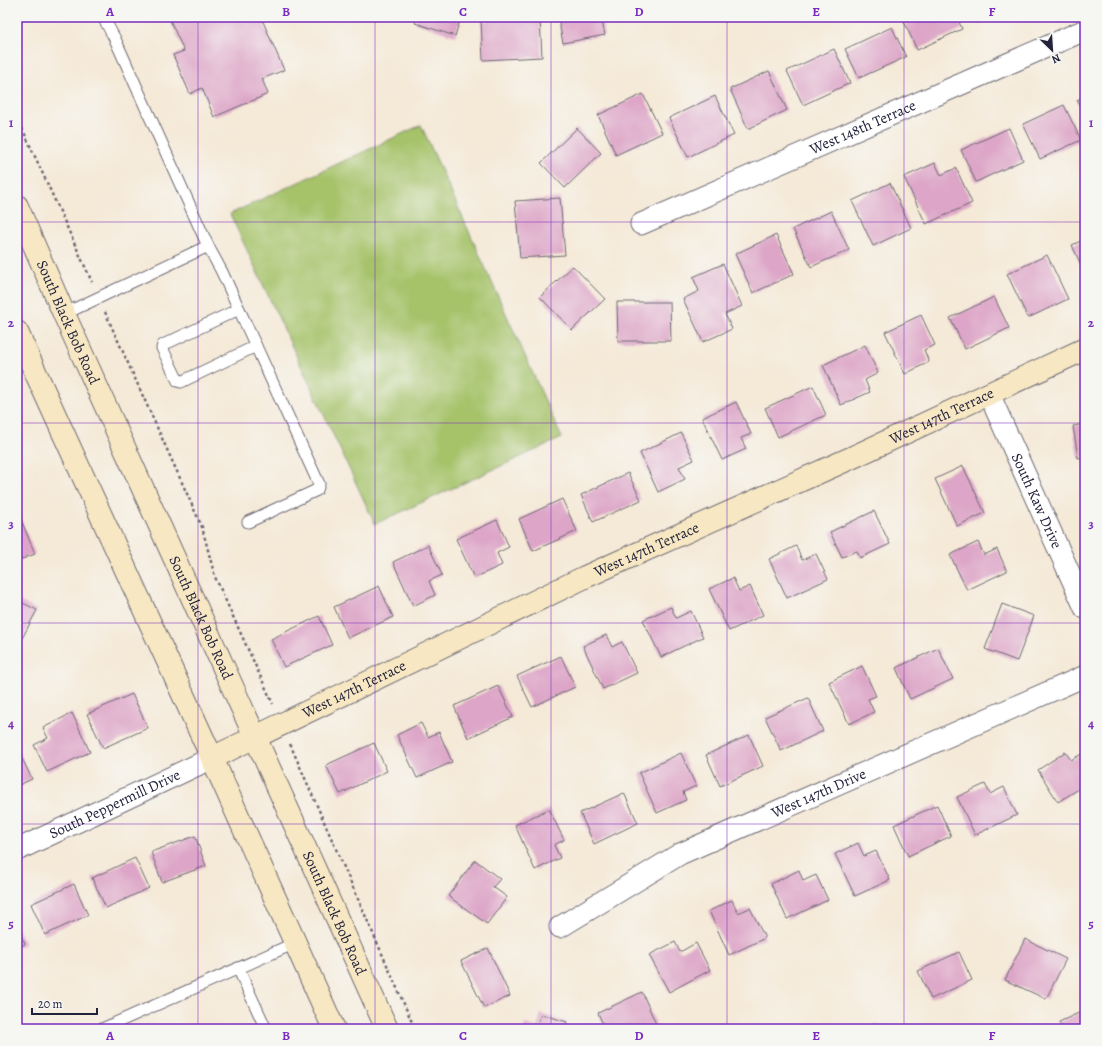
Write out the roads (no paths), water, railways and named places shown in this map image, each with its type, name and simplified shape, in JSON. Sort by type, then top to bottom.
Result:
[{"type":"main road","name":"South Black Bob Road","points":[[17,206],[64,314],[387,1029]]},
{"type":"main road","points":[[19,343],[212,758],[334,1029]]},
{"type":"main road","name":"West 147th Terrace","points":[[212,758],[585,577],[851,458],[1085,349]]},
{"type":"street","name":"West 148th Terrace","points":[[641,224],[1085,30]]},
{"type":"street","name":"South Kaw Drive","points":[[988,394],[1085,608]]},
{"type":"street","name":"West 147th Drive","points":[[560,927],[680,854],[1085,676]]},
{"type":"street","name":"South Peppermill Drive","points":[[17,850],[212,758]]},
{"type":"lane","points":[[103,17],[115,38],[208,246],[222,272],[319,484],[317,490],[248,522]]},
{"type":"lane","points":[[64,314],[208,246]]},
{"type":"lane","points":[[239,309],[163,345],[162,348],[178,381],[181,382],[256,346]]},
{"type":"lane","points":[[102,1029],[295,943]]},
{"type":"lane","points":[[238,968],[266,1029]]}]
